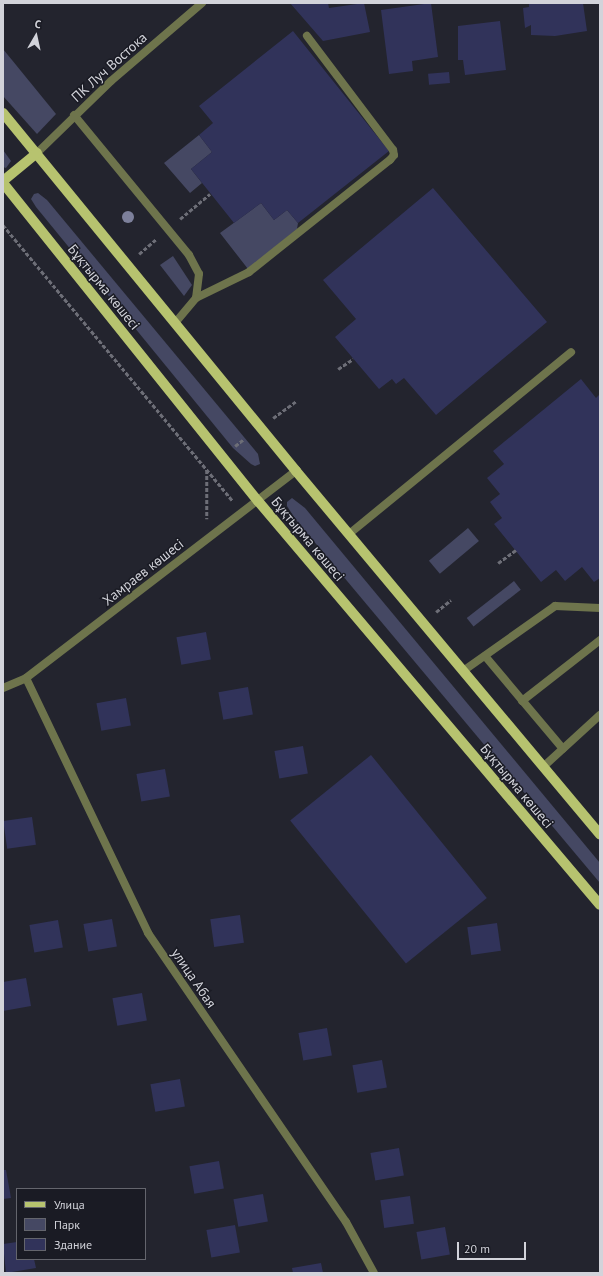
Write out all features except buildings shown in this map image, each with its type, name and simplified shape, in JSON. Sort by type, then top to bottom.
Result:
[{"type":"main road","points":[[3,113],[296,471],[600,835]]},
{"type":"main road","points":[[3,182],[37,153]]},
{"type":"main road","name":"Бұқтырма көшесі","points":[[3,182],[258,500],[600,905]]},
{"type":"street","name":"ПК Луч Востока","points":[[37,153],[74,115],[202,3]]},
{"type":"street","points":[[175,323],[196,298],[249,272],[390,160],[394,155],[393,150],[307,36]]},
{"type":"street","points":[[74,115],[189,255],[199,274],[196,298]]},
{"type":"street","points":[[349,534],[571,352]]},
{"type":"street","name":"Хамраев көшесі","points":[[3,688],[26,678],[296,471]]},
{"type":"street","points":[[462,671],[555,606],[600,608]]},
{"type":"street","points":[[522,701],[600,640]]},
{"type":"street","points":[[485,656],[563,749]]},
{"type":"street","name":"улица Абая","points":[[26,678],[148,933],[346,1222],[374,1273]]},
{"type":"street","points":[[543,767],[600,715]]},
{"type":"path","points":[[3,225],[243,512]]},
{"type":"path","points":[[338,369],[353,358]]},
{"type":"path","points":[[272,418],[296,401]]},
{"type":"path","points":[[233,448],[244,439]]},
{"type":"path","points":[[207,470],[207,539]]},
{"type":"path","points":[[498,564],[516,550]]},
{"type":"path","points":[[436,612],[451,600]]},
{"type":"green space","points":[[3,49],[56,114],[37,134],[3,96]]},
{"type":"green space","points":[[199,135],[212,152],[191,169],[202,183],[190,193],[164,163]]},
{"type":"green space","points":[[3,150],[11,161],[6,168],[3,167]]},
{"type":"green space","points":[[38,193],[47,200],[258,454],[260,464],[255,466],[251,464],[233,448],[36,207],[31,199],[34,194]]},
{"type":"green space","points":[[261,203],[274,220],[287,210],[298,223],[297,229],[248,269],[220,233]]},
{"type":"green space","points":[[173,256],[192,285],[184,296],[160,265]]},
{"type":"green space","points":[[292,498],[305,508],[600,863],[600,883],[296,520],[287,506],[287,502]]},
{"type":"green space","points":[[468,528],[479,541],[440,574],[429,561]]},
{"type":"green space","points":[[514,581],[521,590],[473,627],[467,618]]}]
